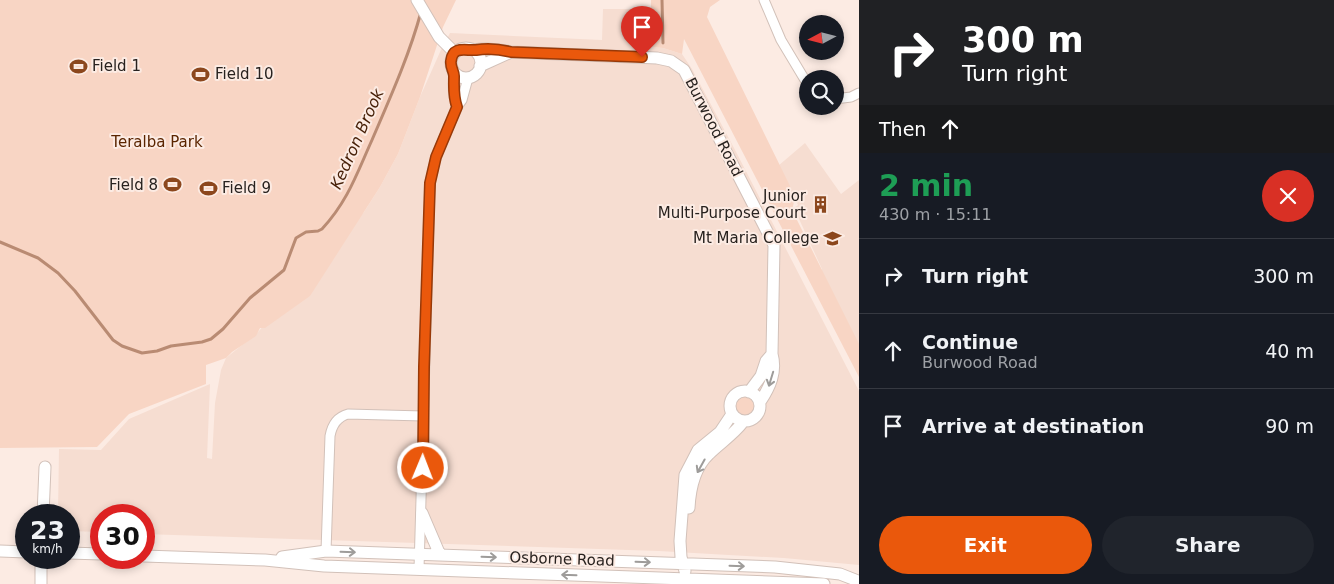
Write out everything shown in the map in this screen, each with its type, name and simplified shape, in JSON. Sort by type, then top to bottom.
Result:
[{"type":"street","points":[[417,0],[439,37],[455,52]]},
{"type":"street","points":[[764,0],[781,40],[799,70]]},
{"type":"street","points":[[463,48],[473,50],[479,57],[480,66],[476,74],[468,78],[459,77],[455,74],[452,70],[451,61],[455,52],[463,48]]},
{"type":"street","name":"Burwood Road","points":[[473,50],[483,48],[511,52],[665,59],[677,64],[684,70],[774,245],[772,354],[774,363],[768,389],[760,402]]},
{"type":"street","points":[[480,66],[511,52]]},
{"type":"street","points":[[455,74],[453,81],[454,98],[457,107]]},
{"type":"street","points":[[420,570],[430,183],[436,157],[457,107],[462,100],[468,78]]},
{"type":"street","points":[[844,97],[859,93]]},
{"type":"street","name":"Burwood Road","points":[[749,392],[760,376],[766,361],[772,354]]},
{"type":"street","points":[[740,392],[749,392],[754,394],[760,402],[759,412],[750,421],[743,422],[732,414],[730,406],[733,397],[740,392]]},
{"type":"street","points":[[326,551],[330,436],[334,423],[341,416],[348,414],[423,416]]},
{"type":"street","points":[[688,582],[680,541],[685,475],[698,450],[720,432],[732,414]]},
{"type":"street","points":[[685,564],[690,498],[698,468],[708,454],[735,432],[743,422]]},
{"type":"street","points":[[43,504],[45,467]]},
{"type":"street","points":[[422,513],[440,555]]},
{"type":"street","points":[[0,551],[15,552]]},
{"type":"street","name":"Osborne Road","points":[[265,560],[326,551],[420,554],[798,569],[840,574],[859,581]]},
{"type":"street","name":"Osborne Road","points":[[155,556],[265,560],[324,566],[688,582],[824,584]]},
{"type":"street","points":[[41,569],[41,584]]},
{"type":"street","name":"Osborne Road","points":[[842,584],[859,581]]},
{"type":"shaded area","points":[[603,9],[651,9],[651,47],[663,48],[682,54],[692,69],[859,391],[859,565],[784,558],[659,551],[155,534],[155,504],[90,504],[90,532],[80,531],[80,504],[58,504],[59,449],[101,450],[129,419],[210,384],[207,458],[212,459],[215,403],[221,370],[226,358],[258,332],[364,212],[398,154],[420,97],[450,33],[602,40]]},
{"type":"shaded area","name":"Mt Maria College","points":[[805,143],[841,194],[859,180],[859,354],[819,276],[822,269],[794,208],[798,205],[778,166]]},
{"type":"green space","name":"Teralba Park","points":[[0,0],[456,0],[443,27],[420,97],[398,154],[380,187],[310,296],[265,328],[260,328],[256,336],[226,358],[206,365],[206,384],[129,414],[97,447],[0,448]]},
{"type":"green space","points":[[651,0],[720,0],[710,7],[707,17],[790,186],[794,202],[792,210],[859,344],[859,377],[684,39],[682,54],[663,48],[651,47]]},
{"type":"green space","points":[[745,397],[751,400],[754,406],[751,412],[745,415],[739,412],[736,406],[739,400]]},
{"type":"waterway","points":[[662,0],[663,43]]},
{"type":"waterway","name":"Kedron Brook","points":[[0,242],[38,258],[58,273],[75,291],[113,340],[122,346],[142,353],[211,339],[223,329],[250,298],[284,270],[296,238],[306,232],[322,229],[339,208],[356,175],[392,93],[411,45],[421,12]]},
{"type":"place","name":"Field 1","points":[[78,66]]},
{"type":"place","name":"Field 10","points":[[201,74]]},
{"type":"place","name":"Field 8","points":[[172,185]]},
{"type":"place","name":"Field 9","points":[[208,188]]},
{"type":"place","name":"Junior Multi-Purpose Court","points":[[820,205]]},
{"type":"place","name":"Mt Maria College","points":[[833,238]]},
{"type":"route","points":[[423,468],[430,183],[436,157],[457,107],[454,98],[453,81],[455,74],[451,65],[452,56],[463,48],[473,50],[483,48],[511,52],[642,57]]}]
